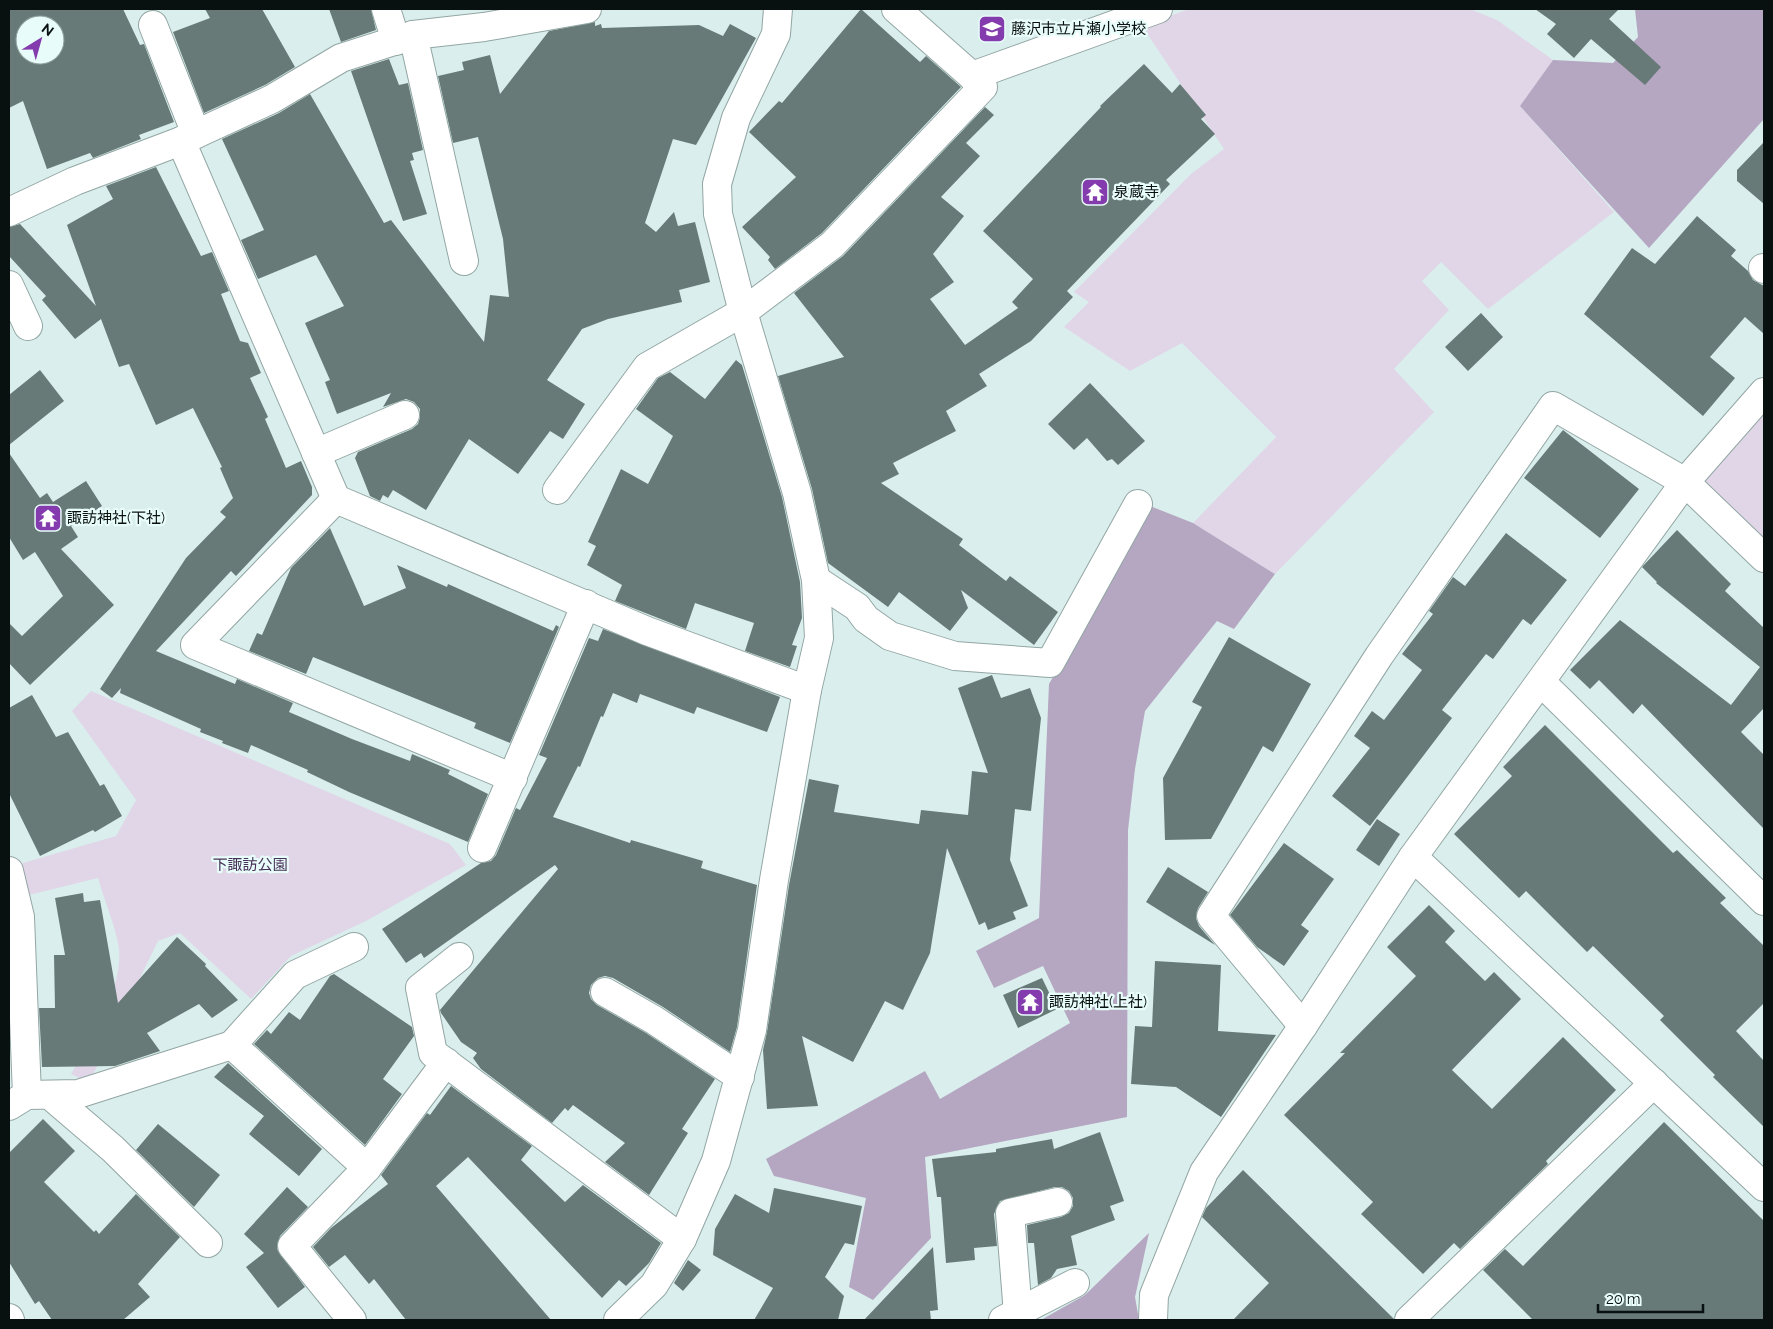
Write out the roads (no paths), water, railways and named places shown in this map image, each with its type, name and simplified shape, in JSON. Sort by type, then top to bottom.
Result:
[{"type":"street","points":[[386,9],[405,38],[464,261]]},
{"type":"street","points":[[9,212],[75,181],[188,137],[272,99],[341,58],[405,38],[484,27],[587,9]]},
{"type":"street","points":[[618,1320],[654,1285],[682,1239],[716,1162],[752,1030],[772,890],[807,690],[819,638],[816,580],[797,493],[743,312],[718,214],[717,184],[736,118],[776,34],[778,9]]},
{"type":"street","points":[[556,490],[647,367],[743,312],[832,244],[983,87],[896,9]]},
{"type":"street","points":[[972,76],[1158,9]]},
{"type":"street","points":[[153,25],[188,137],[336,499],[647,631],[807,690]]},
{"type":"street","points":[[9,285],[28,326]]},
{"type":"street","points":[[1153,1320],[1154,1295],[1204,1172],[1303,1026],[1413,858],[1685,482],[1764,392]]},
{"type":"street","points":[[1303,1026],[1211,916],[1379,656],[1553,406],[1685,482],[1764,558]]},
{"type":"street","points":[[316,453],[405,415]]},
{"type":"street","points":[[336,499],[195,645],[513,778]]},
{"type":"street","points":[[816,580],[857,608],[866,619],[890,636],[956,656],[1050,664],[1138,504]]},
{"type":"street","points":[[482,848],[586,604]]},
{"type":"street","points":[[1541,682],[1764,901]]},
{"type":"street","points":[[1413,858],[1764,1186]]},
{"type":"street","points":[[9,871],[20,917],[29,1099]]},
{"type":"street","points":[[29,1099],[78,1094],[232,1045],[295,975],[354,947]]},
{"type":"street","points":[[459,957],[420,988],[433,1053],[682,1239]]},
{"type":"street","points":[[605,992],[654,1020],[740,1077]]},
{"type":"street","points":[[232,1045],[367,1168]]},
{"type":"street","points":[[352,1320],[292,1246],[367,1168],[446,1062]]},
{"type":"street","points":[[1409,1320],[1654,1083]]},
{"type":"street","points":[[29,1099],[113,1149],[208,1243]]},
{"type":"street","points":[[1058,1202],[1010,1213],[1011,1317],[1075,1283]]},
{"type":"place","name":"藤沢市立片瀬小学校","points":[[992,29]]},
{"type":"place","name":"泉蔵寺","points":[[1095,192]]},
{"type":"place","name":"諏訪神社(下社)","points":[[48,518]]},
{"type":"place","name":"諏訪神社(上社)","points":[[1030,1002]]},
{"type":"park label","name":"下諏訪公園","points":[[250,865]]}]
